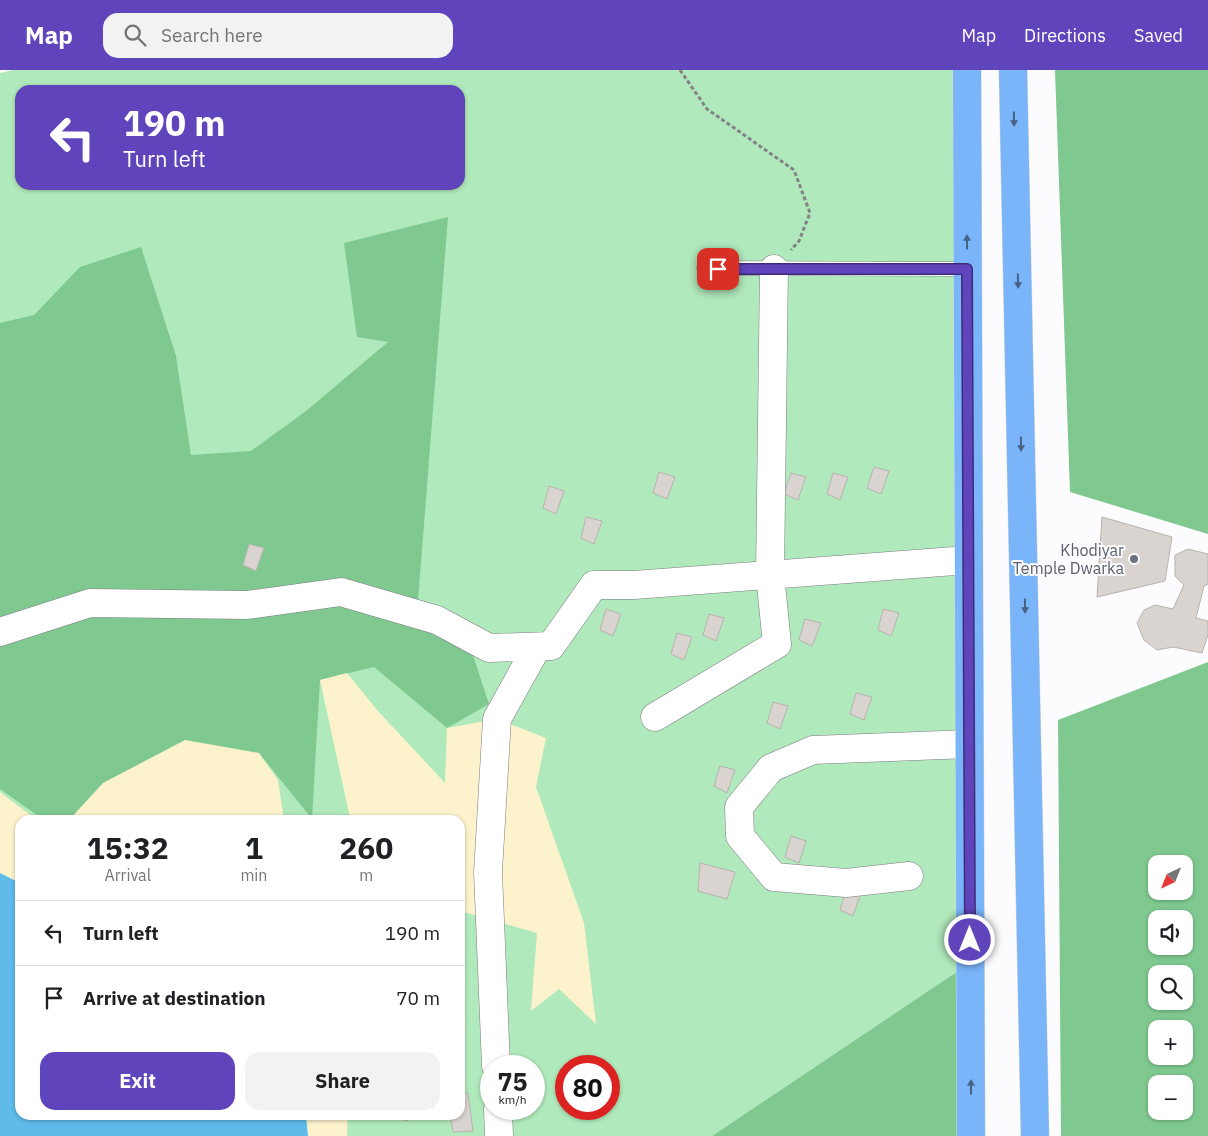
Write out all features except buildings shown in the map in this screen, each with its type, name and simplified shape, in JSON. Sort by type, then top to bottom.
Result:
[{"type":"highway","points":[[967,70],[971,1136]]},
{"type":"highway","points":[[1013,70],[1035,1136]]},
{"type":"street","points":[[655,717],[777,644],[770,575],[774,269]]},
{"type":"street","points":[[0,632],[90,603],[247,605],[341,592],[437,620],[489,648],[551,646],[594,584],[634,585],[968,560]]},
{"type":"street","points":[[496,1055],[488,872],[497,720],[537,647]]},
{"type":"street","points":[[909,876],[846,883],[774,877],[740,836],[739,807],[770,768],[813,750],[969,744]]},
{"type":"street","points":[[498,1120],[499,1136]]},
{"type":"lane","points":[[704,268],[967,269]]},
{"type":"path","points":[[680,70],[707,109],[794,170],[810,213],[799,241],[774,269]]},
{"type":"green space","points":[[13,70],[968,70],[958,971],[712,1136],[319,1136],[319,1120],[465,1120],[465,815],[15,815],[15,830],[0,860],[0,73]]},
{"type":"green space","points":[[1055,70],[1208,70],[1208,534],[1070,492]]},
{"type":"green space","points":[[448,217],[417,614],[467,637],[489,704],[447,728],[374,667],[320,680],[312,815],[309,815],[259,753],[90,815],[37,815],[0,789],[0,323],[34,315],[80,267],[141,247],[176,356],[191,455],[251,451],[306,411],[388,342],[357,337],[344,243]]},
{"type":"green space","points":[[1208,662],[1208,1136],[1061,1136],[1058,720]]},
{"type":"green space","points":[[958,971],[962,1136],[712,1136]]},
{"type":"sand","points":[[347,673],[377,710],[445,783],[447,728],[497,719],[546,738],[536,787],[584,923],[596,1024],[559,989],[531,1011],[537,933],[465,912],[465,815],[349,815],[320,680]]},
{"type":"sand","points":[[185,740],[259,753],[278,780],[283,815],[74,815],[103,783]]},
{"type":"sand","points":[[0,792],[30,815],[15,815],[15,880],[0,873]]},
{"type":"sand","points":[[306,1120],[348,1120],[347,1136],[308,1136]]},
{"type":"water","points":[[0,873],[15,880],[15,1120],[306,1120],[308,1136],[0,1136]]},
{"type":"place","name":"Khodiyar Temple Dwarka","points":[[1134,559]]},
{"type":"route","points":[[718,269],[967,269],[970,940]]}]
